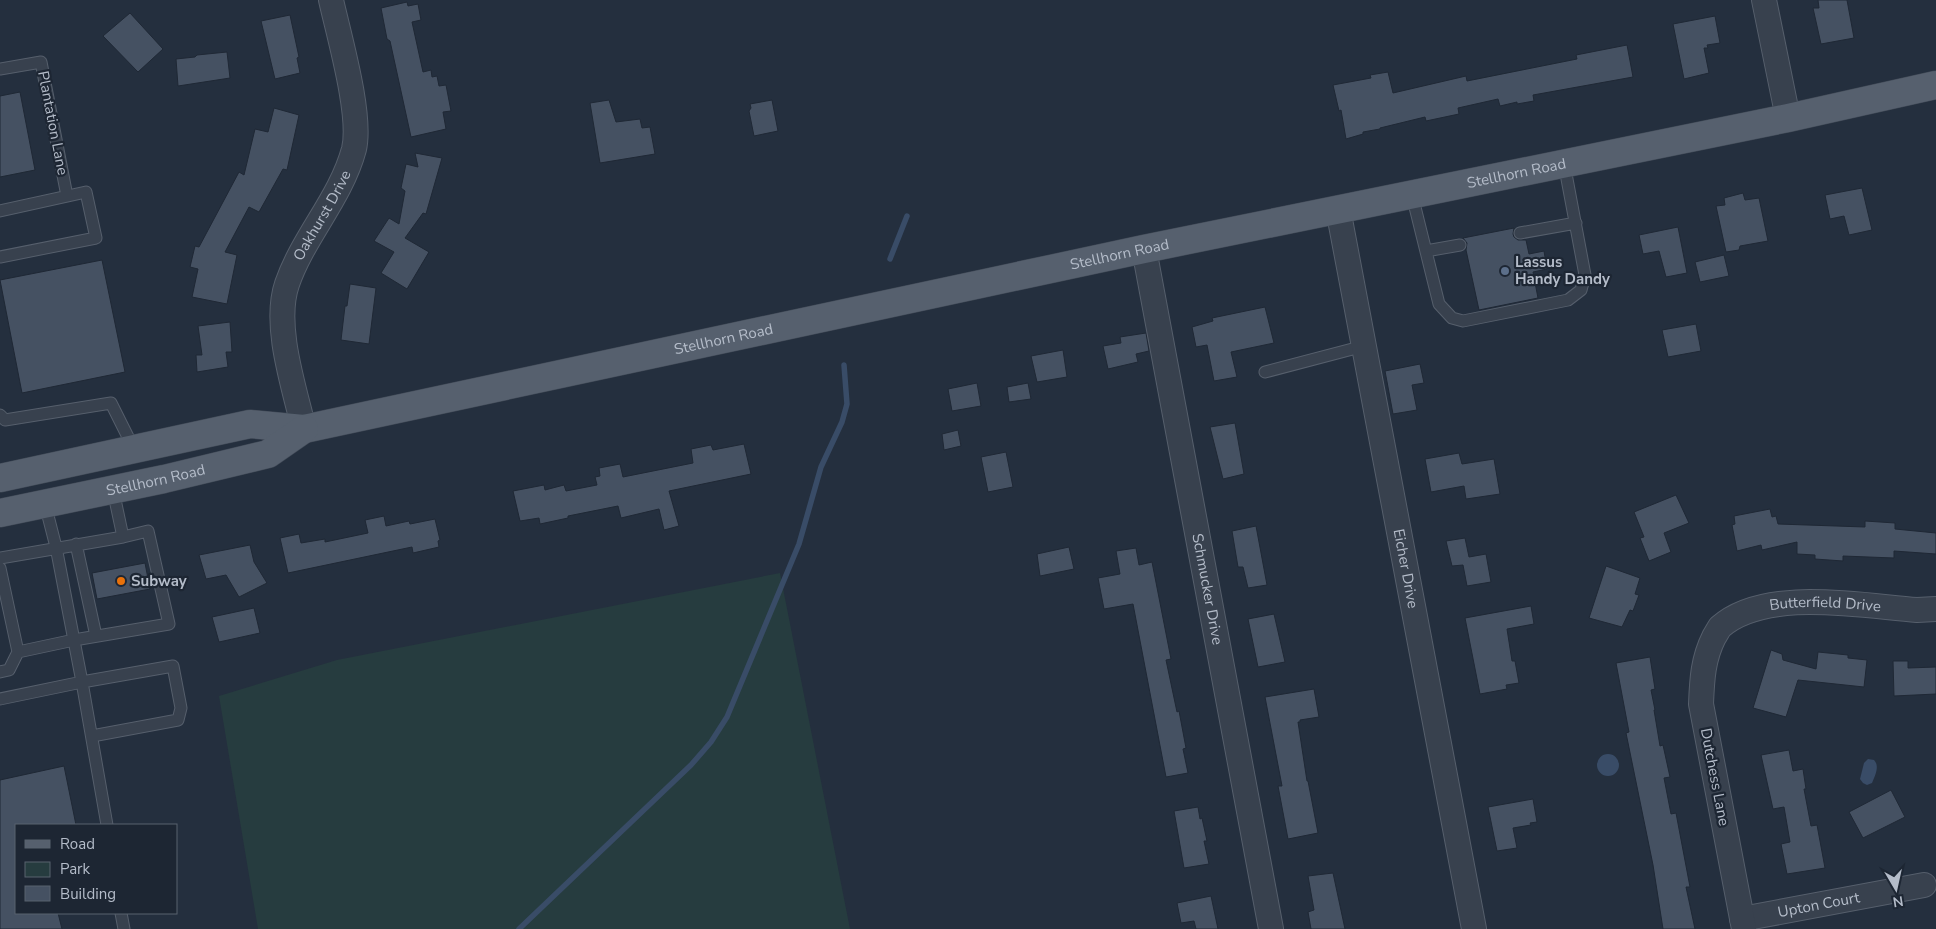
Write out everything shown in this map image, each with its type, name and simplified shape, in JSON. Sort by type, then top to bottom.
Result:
[{"type":"main road","name":"Stellhorn Road","points":[[0,478],[250,424],[304,429],[1144,248],[1788,118],[1936,85]]},
{"type":"main road","name":"Stellhorn Road","points":[[0,513],[113,490],[268,454],[304,429]]},
{"type":"street","name":"Oakhurst Drive","points":[[304,429],[283,340],[282,315],[286,286],[295,265],[345,173],[354,147],[352,94],[331,0]]},
{"type":"street","points":[[1764,0],[1788,118]]},
{"type":"street","name":"Eicher Drive","points":[[1338,209],[1474,929]]},
{"type":"street","name":"Schmucker Drive","points":[[1144,248],[1271,929]]},
{"type":"street","name":"Butterfield Drive","points":[[1712,621],[1770,604],[1803,601],[1917,610],[1936,609]]},
{"type":"street","name":"Dutchess Lane","points":[[1712,621],[1702,677],[1701,704],[1743,924]]},
{"type":"street","name":"Upton Court","points":[[1743,924],[1924,884]]},
{"type":"lane","name":"Plantation Lane","points":[[0,69],[42,62],[68,196]]},
{"type":"lane","points":[[1412,194],[1438,304],[1452,318],[1464,321],[1568,300],[1581,290],[1586,275],[1564,164]]},
{"type":"lane","points":[[0,211],[86,192],[96,238],[0,257]]},
{"type":"lane","points":[[1520,233],[1576,223]]},
{"type":"lane","points":[[1426,251],[1460,245]]},
{"type":"lane","points":[[1265,372],[1364,346]]},
{"type":"lane","points":[[0,415],[5,420],[110,403],[134,449]]},
{"type":"lane","points":[[113,490],[123,537]]},
{"type":"lane","points":[[45,504],[56,547],[74,640],[107,824]]},
{"type":"lane","points":[[0,558],[148,532],[169,624],[74,640],[18,652]]},
{"type":"lane","points":[[76,544],[96,636]]},
{"type":"lane","points":[[0,568],[18,652],[9,670],[0,672]]},
{"type":"lane","points":[[0,699],[173,666],[181,708],[178,720],[92,736]]},
{"type":"lane","points":[[122,914],[124,929]]},
{"type":"green space","points":[[780,573],[850,929],[258,929],[219,696],[337,660]]},
{"type":"water","points":[[1608,754],[1616,757],[1619,765],[1616,773],[1608,776],[1600,773],[1597,765],[1600,757]]},
{"type":"water","points":[[1868,759],[1876,762],[1877,768],[1872,783],[1867,785],[1860,779],[1864,763]]},
{"type":"building","points":[[1818,0],[1847,0],[1854,38],[1821,44],[1813,8],[1819,8]]},
{"type":"building","points":[[407,2],[408,6],[418,4],[421,20],[412,22],[423,72],[431,70],[432,77],[437,76],[439,86],[446,85],[451,111],[443,112],[446,129],[411,137],[381,8]]},
{"type":"building","points":[[130,13],[163,49],[138,72],[103,36]]},
{"type":"building","points":[[290,15],[299,57],[297,58],[300,73],[275,79],[261,21]]},
{"type":"building","points":[[1715,16],[1720,43],[1707,45],[1708,48],[1704,48],[1709,73],[1684,79],[1673,24]]},
{"type":"building","points":[[1627,45],[1633,77],[1533,95],[1534,101],[1517,104],[1517,102],[1500,106],[1498,99],[1458,108],[1459,114],[1426,121],[1425,117],[1363,132],[1363,134],[1346,139],[1341,110],[1339,111],[1333,85],[1371,78],[1370,75],[1388,72],[1393,93],[1466,76],[1467,81],[1577,59],[1576,55]]},
{"type":"building","points":[[227,52],[230,78],[178,86],[176,59]]},
{"type":"building","points":[[20,92],[35,170],[0,177],[0,96]]},
{"type":"building","points":[[609,100],[616,122],[640,119],[642,128],[650,127],[655,154],[600,163],[590,103]]},
{"type":"building","points":[[772,100],[778,131],[754,136],[749,111],[751,108],[750,104]]},
{"type":"building","points":[[274,108],[299,115],[287,170],[283,169],[259,212],[249,207],[225,252],[237,255],[227,304],[192,297],[198,269],[190,267],[195,246],[199,247],[239,172],[244,175],[255,129],[268,132]]},
{"type":"building","points":[[415,153],[442,158],[426,214],[423,213],[405,238],[429,252],[407,289],[381,273],[394,252],[374,241],[389,218],[399,224],[405,191],[401,188],[406,164],[418,167]]},
{"type":"building","points":[[1862,188],[1872,230],[1849,235],[1844,216],[1830,219],[1825,195]]},
{"type":"building","points":[[1743,193],[1745,200],[1759,198],[1768,241],[1740,246],[1739,250],[1726,252],[1716,206],[1725,205],[1724,198]]},
{"type":"building","points":[[1678,227],[1687,273],[1666,277],[1659,251],[1643,254],[1639,235]]},
{"type":"building","name":"Lassus Handy Dandy","points":[[1514,228],[1514,237],[1518,240],[1526,240],[1529,254],[1544,251],[1547,269],[1533,272],[1538,298],[1479,310],[1466,250],[1467,243],[1463,238]]},
{"type":"building","points":[[1724,255],[1729,276],[1700,282],[1695,262]]},
{"type":"building","points":[[102,260],[125,372],[22,393],[0,280]]},
{"type":"building","points":[[350,284],[376,288],[369,344],[341,340]]},
{"type":"building","points":[[1265,307],[1274,343],[1231,352],[1237,377],[1214,381],[1207,345],[1196,347],[1192,327],[1213,321],[1212,318]]},
{"type":"building","points":[[230,322],[232,352],[226,352],[228,367],[197,372],[196,355],[202,355],[198,326]]},
{"type":"building","points":[[1696,324],[1701,351],[1668,357],[1662,330]]},
{"type":"building","points":[[1146,333],[1149,351],[1136,354],[1138,362],[1108,369],[1103,346],[1121,343],[1120,337]]},
{"type":"building","points":[[1063,350],[1067,377],[1037,382],[1031,356]]},
{"type":"building","points":[[1420,364],[1424,383],[1412,385],[1417,410],[1393,414],[1385,371]]},
{"type":"building","points":[[977,383],[981,406],[952,411],[948,389]]},
{"type":"building","points":[[1028,383],[1031,399],[1009,402],[1007,387]]},
{"type":"building","points":[[1235,423],[1244,474],[1223,479],[1210,427]]},
{"type":"building","points":[[958,430],[961,446],[944,450],[942,434]]},
{"type":"building","points":[[744,444],[751,474],[669,491],[679,526],[664,530],[659,509],[621,518],[618,506],[540,524],[539,518],[520,521],[513,491],[544,485],[545,490],[564,485],[566,491],[597,485],[595,477],[600,476],[599,468],[620,464],[623,477],[693,463],[691,449],[711,445],[713,450]]},
{"type":"building","points":[[1006,452],[1013,487],[988,492],[981,457]]},
{"type":"building","points":[[1459,453],[1462,464],[1494,459],[1500,494],[1466,499],[1464,486],[1431,492],[1425,459]]},
{"type":"building","points":[[1676,495],[1689,523],[1664,533],[1671,552],[1649,561],[1640,538],[1644,537],[1634,512]]},
{"type":"building","points":[[1770,509],[1772,517],[1776,516],[1778,524],[1865,527],[1865,521],[1895,523],[1895,529],[1936,533],[1936,554],[1894,551],[1894,558],[1843,556],[1843,561],[1815,559],[1815,555],[1797,554],[1797,542],[1762,550],[1761,545],[1737,551],[1732,525],[1735,524],[1734,516]]},
{"type":"building","points":[[384,516],[386,526],[409,521],[410,524],[435,519],[440,540],[438,541],[439,547],[413,553],[412,547],[288,573],[280,538],[299,534],[301,543],[325,539],[325,542],[368,533],[365,520]]},
{"type":"building","points":[[1256,526],[1267,585],[1248,588],[1243,567],[1238,567],[1232,531]]},
{"type":"building","points":[[1465,538],[1469,557],[1486,554],[1491,582],[1467,586],[1463,565],[1452,566],[1446,541]]},
{"type":"building","points":[[250,545],[254,562],[267,583],[239,597],[226,575],[206,579],[199,555]]},
{"type":"building","points":[[1069,547],[1074,569],[1040,576],[1037,554]]},
{"type":"building","points":[[1136,548],[1139,565],[1152,562],[1171,659],[1166,660],[1186,748],[1183,749],[1188,773],[1166,777],[1133,604],[1104,609],[1098,578],[1120,574],[1116,551]]},
{"type":"building","name":"Subway","points":[[145,563],[150,589],[97,599],[92,573]]},
{"type":"building","points":[[1606,566],[1640,578],[1635,594],[1639,595],[1633,611],[1630,610],[1622,627],[1589,618]]},
{"type":"building","points":[[1531,606],[1534,624],[1507,629],[1512,661],[1515,661],[1519,683],[1506,685],[1507,689],[1480,694],[1465,618]]},
{"type":"building","points":[[254,608],[260,633],[219,642],[212,617]]},
{"type":"building","points":[[1274,614],[1285,662],[1258,667],[1248,619]]},
{"type":"building","points":[[1771,650],[1782,654],[1783,660],[1816,669],[1818,652],[1848,655],[1848,658],[1867,660],[1864,687],[1798,680],[1786,717],[1753,708]]},
{"type":"building","points":[[1650,657],[1655,689],[1651,690],[1660,746],[1663,745],[1670,777],[1664,778],[1671,814],[1676,813],[1690,887],[1686,887],[1695,929],[1663,929],[1653,865],[1626,733],[1629,732],[1616,663]]},
{"type":"building","points":[[1893,661],[1908,661],[1908,668],[1936,667],[1936,694],[1894,696]]},
{"type":"building","points":[[1314,689],[1319,717],[1298,722],[1307,781],[1318,833],[1288,839],[1278,786],[1282,786],[1265,697]]},
{"type":"building","points":[[1789,750],[1793,771],[1803,769],[1806,789],[1804,789],[1811,826],[1817,825],[1825,868],[1787,874],[1781,844],[1790,842],[1784,807],[1773,809],[1761,755]]},
{"type":"building","points":[[64,766],[76,824],[15,824],[15,914],[58,914],[62,929],[0,929],[0,780]]},
{"type":"building","points":[[1891,790],[1905,817],[1863,838],[1849,812]]},
{"type":"building","points":[[1533,799],[1537,822],[1513,828],[1517,848],[1497,851],[1488,807]]},
{"type":"building","points":[[1198,807],[1207,841],[1204,841],[1209,864],[1184,868],[1174,811]]},
{"type":"building","points":[[1333,873],[1345,929],[1311,929],[1308,912],[1314,910],[1308,876]]},
{"type":"building","points":[[1211,896],[1218,929],[1196,929],[1194,921],[1181,923],[1177,903]]},
{"type":"waterway","points":[[890,259],[907,216]]},
{"type":"waterway","points":[[519,929],[691,765],[711,742],[727,717],[799,544],[821,467],[842,422],[847,404],[844,365]]},
{"type":"place","name":"Lassus Handy Dandy","points":[[1505,271]]},
{"type":"place","name":"Subway","points":[[121,581]]}]
